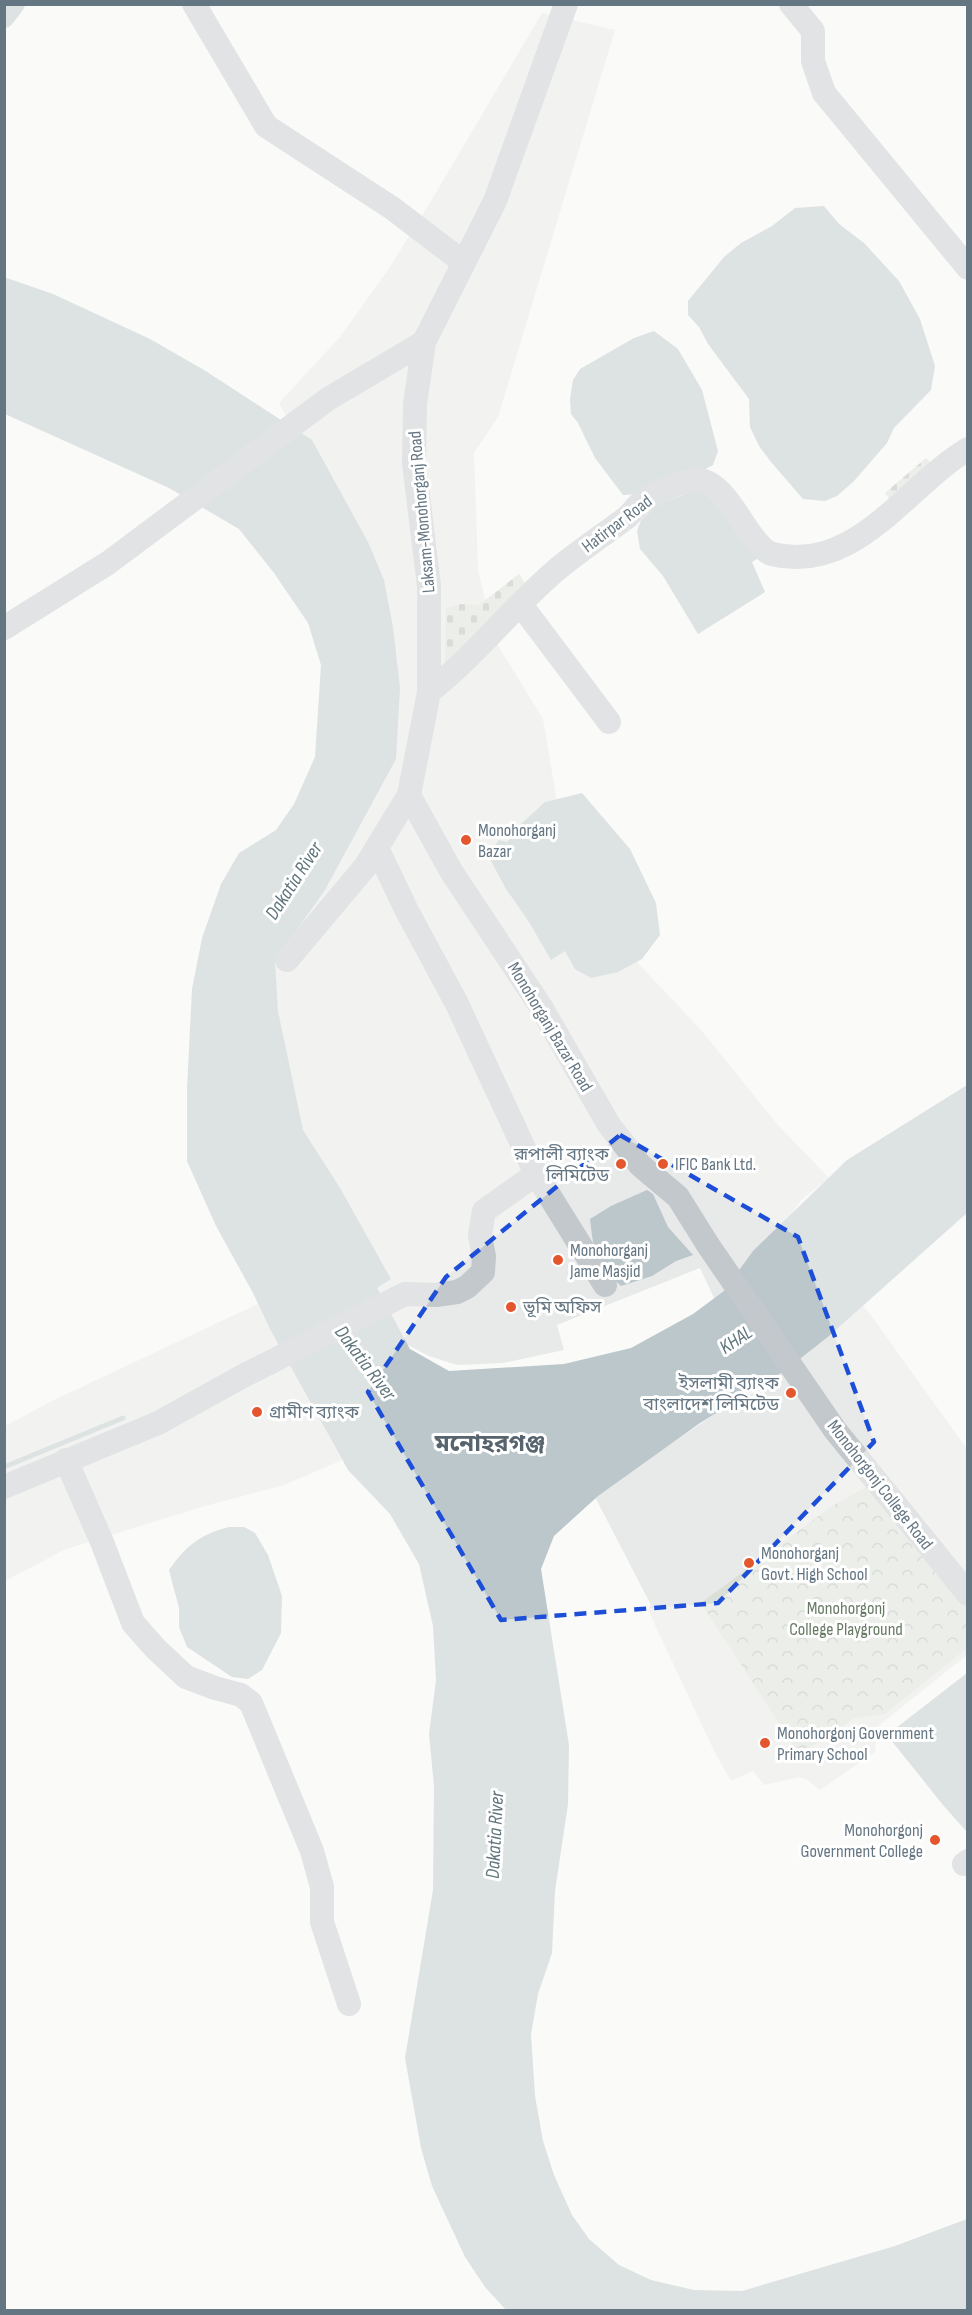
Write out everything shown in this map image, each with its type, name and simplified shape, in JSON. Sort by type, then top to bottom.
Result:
[{"type":"street","points":[[194,4],[266,126],[392,208],[463,262]]},
{"type":"street","name":"Laksam-Monohorganj Road","points":[[409,795],[429,692],[429,586],[414,463],[415,404],[424,342],[495,201],[566,4]]},
{"type":"street","points":[[791,4],[813,31],[813,61],[824,93],[968,268]]},
{"type":"street","points":[[4,628],[108,563],[328,399],[424,342]]},
{"type":"street","name":"Hatirpar Road","points":[[429,692],[462,664],[554,572],[629,515],[642,502],[669,487],[696,480],[712,484],[768,553],[811,557],[843,547],[881,521],[939,469],[968,449]]},
{"type":"street","points":[[521,605],[609,722]]},
{"type":"street","points":[[287,960],[365,867],[409,795]]},
{"type":"street","name":"Monohorganj Bazar Road","points":[[409,795],[452,871],[541,1007],[609,1125],[640,1165],[678,1197],[708,1245],[797,1373]]},
{"type":"street","points":[[377,848],[406,909],[457,1004],[536,1174],[605,1285]]},
{"type":"street","points":[[4,1487],[158,1423],[243,1376],[405,1294],[436,1295],[457,1292],[467,1287],[483,1272],[484,1257],[480,1235],[484,1211],[536,1174]]},
{"type":"street","name":"Monohorgonj College Road","points":[[797,1373],[836,1430],[968,1594]]},
{"type":"street","points":[[66,1460],[134,1623],[155,1648],[186,1677],[241,1695],[251,1703],[312,1851],[322,1887],[322,1922],[350,2004]]},
{"type":"highlighted area","points":[[620,1135],[798,1237],[874,1442],[718,1603],[501,1620],[368,1392],[446,1277]]},
{"type":"shaded area","name":"Monohorganj Bazar","points":[[542,13],[615,30],[498,417],[474,453],[478,569],[494,639],[543,719],[557,802],[635,960],[702,1031],[777,1124],[829,1178],[801,1200],[790,1216],[870,1314],[967,1449],[967,1655],[877,1727],[875,1752],[820,1790],[806,1779],[799,1777],[764,1785],[753,1771],[731,1781],[715,1753],[648,1610],[651,1605],[594,1495],[727,1406],[775,1382],[714,1298],[700,1268],[557,1325],[564,1350],[503,1363],[457,1365],[429,1356],[402,1342],[305,1391],[342,1460],[284,1485],[205,1506],[66,1549],[5,1581],[5,1426],[52,1401],[370,1251],[301,1134],[269,963],[391,757],[310,463],[279,403],[340,337],[388,270]]},
{"type":"green space","points":[[926,458],[935,467],[894,505],[885,493]]},
{"type":"green space","points":[[519,574],[531,593],[445,672],[446,608],[461,604],[479,605]]},
{"type":"green space","name":"Monohorgonj College Playground","points":[[868,1486],[967,1608],[967,1648],[885,1714],[855,1718],[799,1754],[701,1603],[829,1508]]},
{"type":"water","points":[[824,206],[839,224],[864,243],[899,281],[920,319],[935,366],[931,390],[894,428],[887,443],[854,481],[837,496],[825,501],[803,499],[759,446],[750,427],[749,399],[708,344],[699,327],[688,315],[688,301],[724,257],[741,243],[772,226],[795,208]]},
{"type":"water","points":[[4,277],[53,294],[150,339],[204,370],[312,440],[368,542],[384,580],[393,627],[400,688],[396,759],[325,890],[275,961],[278,1011],[303,1130],[340,1188],[391,1279],[377,1288],[410,1349],[449,1371],[564,1364],[631,1348],[693,1314],[724,1291],[753,1251],[847,1160],[967,1085],[967,1213],[829,1336],[783,1372],[700,1423],[598,1496],[554,1536],[541,1569],[569,1745],[568,1804],[555,1891],[552,1953],[538,1994],[531,2034],[535,2096],[543,2141],[554,2175],[572,2215],[589,2239],[619,2265],[651,2280],[694,2290],[742,2291],[895,2246],[967,2219],[967,2310],[506,2310],[485,2287],[465,2257],[432,2186],[421,2148],[405,2058],[433,1890],[434,1786],[429,1734],[436,1680],[433,1626],[419,1564],[390,1514],[348,1470],[216,1226],[187,1161],[187,1089],[192,989],[202,938],[221,884],[239,853],[276,830],[294,804],[315,757],[321,665],[308,623],[274,573],[239,529],[169,488],[5,414]]},
{"type":"water","points":[[654,331],[678,349],[702,390],[718,451],[713,465],[693,475],[656,489],[623,495],[595,458],[578,423],[571,414],[570,399],[573,380],[580,369],[634,338]]},
{"type":"water","points":[[694,491],[705,492],[760,557],[752,562],[765,592],[698,634],[663,576],[640,549],[637,531],[641,520],[656,505]]},
{"type":"water","points":[[582,793],[630,849],[656,903],[660,935],[642,959],[618,972],[591,978],[575,969],[565,951],[551,960],[491,861],[493,847],[499,840],[507,842],[521,824],[545,802]]},
{"type":"water","points":[[647,1190],[653,1194],[668,1227],[693,1255],[676,1261],[652,1276],[621,1286],[597,1256],[590,1219],[611,1206]]},
{"type":"water","points":[[229,1527],[244,1527],[255,1533],[268,1555],[282,1596],[281,1633],[262,1670],[248,1679],[232,1677],[187,1647],[179,1627],[179,1608],[169,1570],[195,1542]]},
{"type":"water","points":[[967,1673],[967,1832],[887,1735]]},
{"type":"waterway","points":[[4,18],[15,4]]},
{"type":"waterway","points":[[4,1467],[123,1418]]},
{"type":"place","name":"Monohorganj Bazar","points":[[466,840]]},
{"type":"place","name":"রূপালী ব্যাংক লিমিটেড","points":[[621,1164]]},
{"type":"place","name":"IFIC Bank Ltd.","points":[[663,1164]]},
{"type":"place","name":"Monohorganj Jame Masjid","points":[[558,1260]]},
{"type":"place","name":"ভূমি অফিস","points":[[511,1307]]},
{"type":"place","name":"ইসলামী ব্যাংক বাংলাদেশ লিমিটেড","points":[[791,1393]]},
{"type":"place","name":"গ্রামীণ ব্যাংক","points":[[257,1412]]},
{"type":"place","name":"Monohorganj Govt. High School","points":[[749,1563]]},
{"type":"place","name":"Monohorgonj Government Primary School","points":[[765,1743]]},
{"type":"place","name":"Monohorgonj Government College","points":[[935,1840]]},
{"type":"district","name":"মনোহরগঞ্জ","points":[[490,1443]]},
{"type":"water label","name":"Dakatia River","points":[[294,881]]},
{"type":"water label","name":"KHAL","points":[[736,1340]]},
{"type":"water label","name":"Dakatia River","points":[[365,1363]]},
{"type":"water label","name":"Dakatia River","points":[[495,1835]]}]
